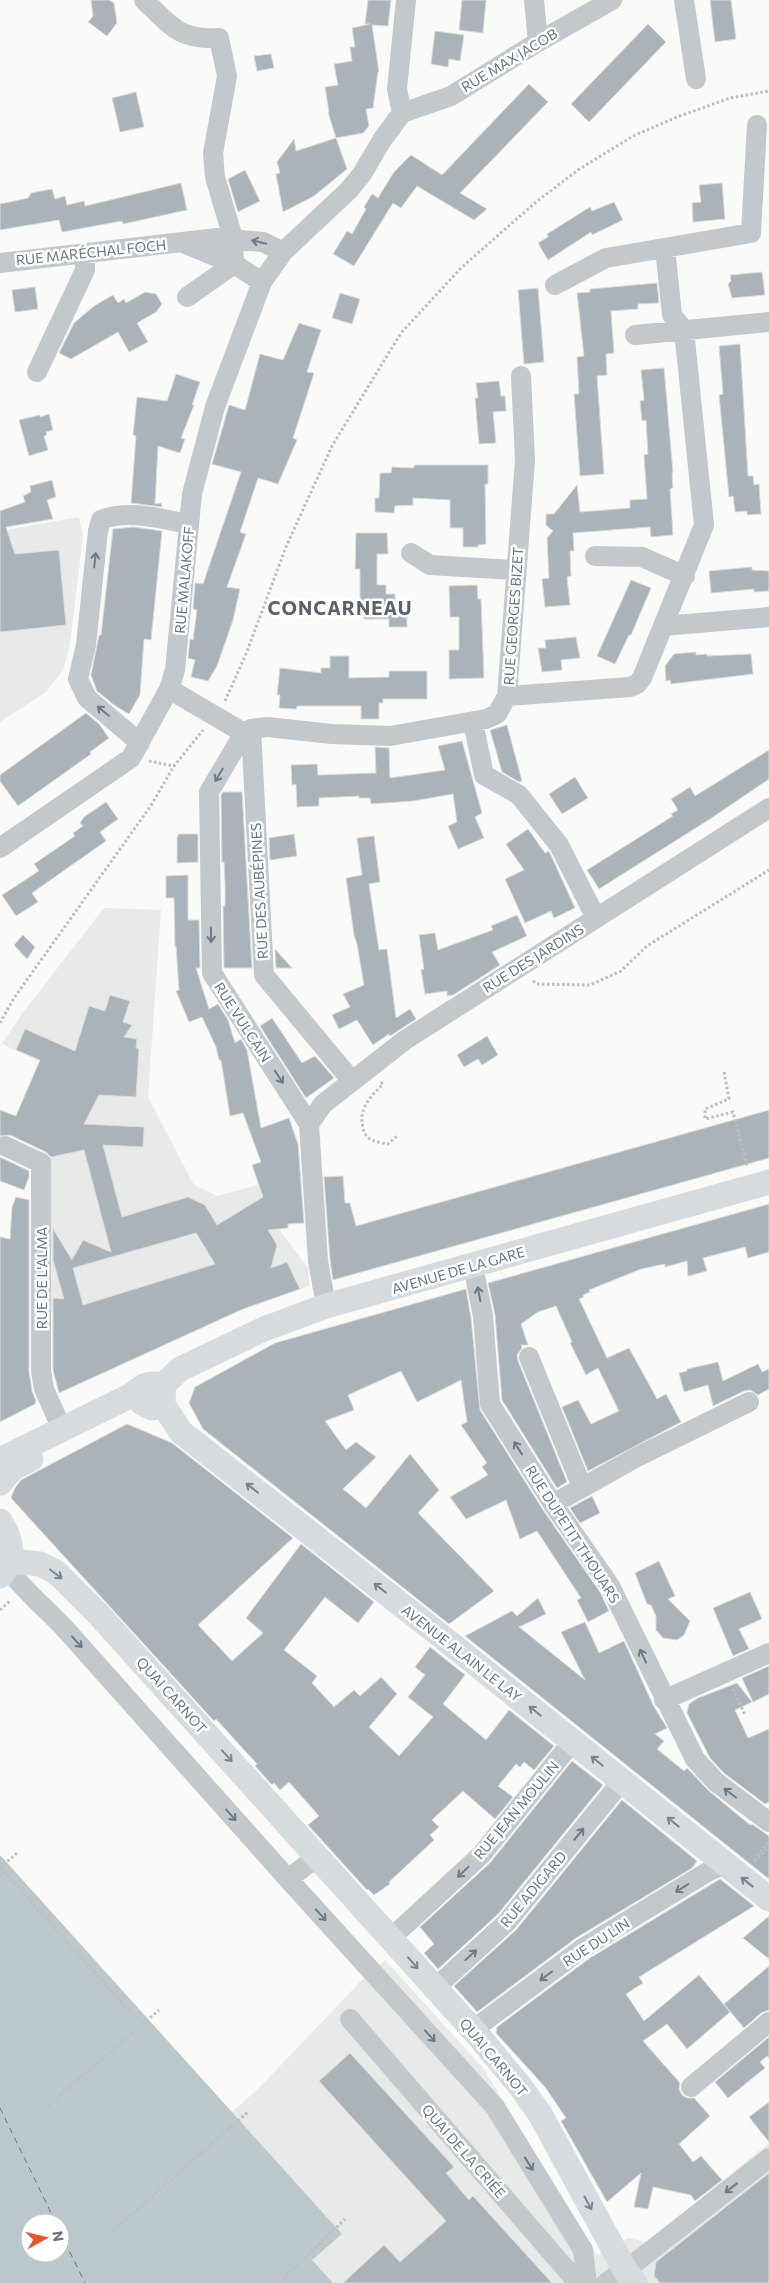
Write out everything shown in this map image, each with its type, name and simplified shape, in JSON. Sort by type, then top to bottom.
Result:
[{"type":"main road","name":"AVENUE DE LA GARE","points":[[0,1483],[12,1469],[153,1395],[185,1367],[264,1329],[326,1306],[761,1184]]},
{"type":"main road","name":"AVENUE DE LA GARE","points":[[0,1460],[130,1396],[153,1395]]},
{"type":"main road","name":"AVENUE ALAIN LE LAY","points":[[153,1395],[181,1432],[573,1741],[769,1899]]},
{"type":"main road","points":[[0,1521],[9,1538],[11,1549],[6,1568]]},
{"type":"main road","name":"QUAI CARNOT","points":[[6,1568],[40,1564],[56,1572],[100,1616],[475,2032],[520,2086],[540,2114],[622,2279]]},
{"type":"street","points":[[144,0],[178,32],[200,39],[219,38],[227,76],[213,152],[215,177],[234,238],[234,264],[187,297]]},
{"type":"street","points":[[402,113],[396,89],[406,0]]},
{"type":"street","points":[[534,0],[538,42]]},
{"type":"street","name":"RUE MAX JACOB","points":[[402,113],[451,96],[538,42],[612,0]]},
{"type":"street","points":[[684,0],[696,79]]},
{"type":"street","name":"RUE MALAKOFF","points":[[0,848],[131,758],[140,743],[169,689],[174,670],[180,628],[192,494],[215,407],[262,282],[284,252],[349,190],[362,174],[382,140],[402,113]]},
{"type":"street","points":[[555,285],[606,258],[751,233],[757,125]]},
{"type":"street","name":"RUE MARÉCHAL FOCH","points":[[0,263],[182,242],[234,238],[263,242],[284,252]]},
{"type":"street","name":"RUE MARÉCHAL FOCH","points":[[182,242],[234,264],[262,282]]},
{"type":"street","name":"RUE GEORGES BIZET","points":[[521,376],[525,460],[507,696],[630,687],[637,684],[642,678],[685,576],[704,525],[684,330],[672,315],[665,248]]},
{"type":"street","points":[[37,372],[85,270],[85,253]]},
{"type":"street","points":[[635,335],[769,322]]},
{"type":"street","points":[[140,743],[87,698],[78,679],[86,645],[98,531],[101,520],[129,514],[189,524]]},
{"type":"street","points":[[411,553],[430,565],[516,570]]},
{"type":"street","points":[[594,556],[642,557],[685,576]]},
{"type":"street","points":[[663,626],[769,617]]},
{"type":"street","points":[[169,689],[242,729],[267,728],[332,734],[390,736],[486,719],[497,714],[507,696]]},
{"type":"street","points":[[473,722],[484,775],[519,795],[553,838],[596,918]]},
{"type":"street","name":"RUE DES AUBÉPINES","points":[[242,729],[264,975],[352,1081]]},
{"type":"street","name":"RUE VULCAIN","points":[[242,729],[209,792],[212,973],[309,1124],[318,1262],[326,1306]]},
{"type":"street","name":"RUE DES JARDINS","points":[[309,1124],[323,1104],[405,1040],[769,808]]},
{"type":"street","name":"RUE DE L'ALMA","points":[[2,1143],[41,1162],[41,1371],[44,1389],[62,1429]]},
{"type":"street","name":"RUE DUPETIT THOUARS","points":[[473,1266],[483,1316],[490,1404],[553,1504],[610,1586],[664,1700],[695,1760],[716,1782],[769,1822]]},
{"type":"street","points":[[529,1357],[582,1487]]},
{"type":"street","points":[[553,1504],[644,1454],[749,1402]]},
{"type":"street","points":[[6,1568],[22,1588],[46,1607],[288,1880],[494,2107],[583,2250],[587,2283]]},
{"type":"street","points":[[664,1700],[769,1653]]},
{"type":"street","name":"RUE JEAN MOULIN","points":[[391,1938],[481,1855],[573,1741]]},
{"type":"street","name":"RUE ADIGARD","points":[[435,1988],[507,1922],[622,1781]]},
{"type":"street","points":[[288,1880],[317,1857]]},
{"type":"street","name":"RUE DU LIN","points":[[475,2032],[482,2023],[583,1948],[709,1871],[725,1864]]},
{"type":"street","name":"QUAI DE LA CRIÉE","points":[[350,2019],[578,2283]]},
{"type":"street","points":[[691,2087],[769,2022]]},
{"type":"street","points":[[622,2279],[769,2158]]},
{"type":"path","points":[[222,706],[246,654],[286,547],[332,446],[401,333],[462,267],[536,202],[578,170],[633,136],[677,117],[730,98],[769,92]]},
{"type":"path","points":[[0,1023],[14,998],[150,807],[174,766],[207,725]]},
{"type":"path","points":[[513,971],[537,984],[590,985],[621,971],[647,946],[769,870]]},
{"type":"path","points":[[369,1068],[383,1084],[368,1099],[363,1109],[361,1121],[365,1134],[372,1140],[388,1144],[398,1135]]},
{"type":"path","points":[[724,1072],[729,1099],[705,1109],[705,1119],[733,1112],[761,1184]]},
{"type":"path","points":[[726,1672],[746,1715]]},
{"type":"path","points":[[0,1868],[17,1852]]},
{"type":"path","points":[[0,1876],[4,1872],[130,2012]]},
{"type":"path","points":[[44,2109],[159,2010]]},
{"type":"path","points":[[114,2230],[249,2111]]},
{"type":"path","points":[[279,2283],[345,2219]]},
{"type":"shaded area","points":[[79,517],[83,536],[70,644],[63,670],[46,692],[0,722],[0,531]]},
{"type":"shaded area","points":[[104,908],[161,910],[148,1097],[194,1185],[217,1196],[258,1185],[268,1210],[279,1229],[308,1268],[310,1286],[297,1290],[299,1286],[287,1262],[263,1270],[259,1259],[276,1248],[277,1245],[253,1206],[249,1205],[227,1219],[215,1264],[59,1312],[47,1312],[41,1153],[74,1077],[2,1044],[21,1015]]},
{"type":"shaded area","points":[[0,1855],[342,2234],[312,2260],[333,2283],[0,2283]]},
{"type":"shaded area","points":[[385,1960],[484,2069],[597,2255],[628,2238],[647,2242],[769,2143],[769,2283],[333,2283],[312,2260],[342,2234],[232,2112],[258,2089],[360,1982]]},
{"type":"building","points":[[91,0],[109,0],[114,3],[117,23],[107,36],[88,22],[93,16]]},
{"type":"building","points":[[368,0],[391,0],[388,26],[372,25],[379,72],[373,108],[366,109],[369,126],[363,133],[336,138],[328,112],[325,87],[338,85],[334,64],[352,61],[350,47],[355,47],[352,28],[370,24],[365,24]]},
{"type":"building","points":[[462,0],[486,0],[483,33],[459,30]]},
{"type":"building","points":[[710,0],[731,0],[736,39],[715,42]]},
{"type":"building","points":[[648,24],[666,42],[589,122],[571,104]]},
{"type":"building","points":[[435,31],[464,35],[460,61],[449,59],[448,67],[431,64]]},
{"type":"building","points":[[271,54],[274,68],[257,71],[254,56]]},
{"type":"building","points":[[529,84],[548,102],[460,193],[487,209],[474,220],[417,186],[401,208],[393,203],[354,266],[333,254],[347,231],[352,234],[372,194],[378,198],[394,172],[411,155],[442,175]]},
{"type":"building","points":[[136,92],[144,127],[120,132],[112,98]]},
{"type":"building","points":[[336,138],[347,169],[314,196],[283,212],[276,174],[280,173],[277,162],[294,139],[296,151]]},
{"type":"building","points":[[245,170],[260,201],[238,212],[228,179]]},
{"type":"building","points":[[181,183],[187,210],[123,224],[122,221],[62,232],[59,220],[0,230],[0,204],[28,198],[31,193],[52,189],[55,199],[65,196],[67,205],[84,201],[85,206]]},
{"type":"building","points":[[722,183],[725,219],[693,222],[692,203],[701,202],[699,185]]},
{"type":"building","points":[[614,202],[623,220],[592,235],[591,232],[548,260],[538,243],[548,237],[547,234],[590,207],[592,211]]},
{"type":"building","points":[[762,272],[765,295],[732,298],[728,284],[731,281],[730,275]]},
{"type":"building","points":[[657,283],[659,303],[638,304],[638,309],[611,311],[614,353],[606,354],[607,375],[597,376],[604,474],[580,476],[574,394],[579,394],[577,357],[584,356],[577,293],[590,292],[590,289]]},
{"type":"building","points":[[35,287],[38,309],[15,312],[12,290]]},
{"type":"building","points":[[538,288],[544,362],[524,364],[518,290]]},
{"type":"building","points":[[145,292],[156,294],[162,304],[156,312],[137,323],[148,342],[129,352],[118,332],[71,359],[59,353],[74,323],[94,306],[113,295],[118,303],[124,299],[126,303]]},
{"type":"building","points":[[340,293],[360,299],[352,324],[332,318]]},
{"type":"building","points":[[299,323],[321,330],[307,372],[314,373],[293,438],[297,440],[278,484],[258,478],[240,532],[246,534],[227,587],[240,589],[233,620],[217,666],[208,681],[191,677],[195,660],[188,658],[190,639],[193,640],[197,610],[193,609],[195,583],[203,584],[241,472],[212,464],[229,405],[245,410],[260,354],[283,360]]},
{"type":"building","points":[[740,344],[748,476],[753,476],[754,485],[759,484],[761,514],[747,515],[747,511],[735,512],[733,496],[729,497],[719,395],[723,394],[719,346]]},
{"type":"building","points":[[664,368],[673,473],[673,488],[670,489],[673,535],[651,537],[650,527],[573,533],[574,551],[570,551],[571,576],[567,577],[570,605],[545,607],[542,579],[549,578],[547,538],[553,531],[546,525],[546,514],[554,514],[577,485],[580,512],[630,508],[630,500],[647,499],[644,455],[648,454],[646,420],[642,421],[640,401],[644,400],[641,370]]},
{"type":"building","points":[[176,374],[200,382],[192,405],[194,405],[181,438],[185,439],[180,453],[158,446],[155,504],[161,503],[162,507],[131,503],[136,436],[133,435],[137,397],[167,401]]},
{"type":"building","points":[[499,381],[501,396],[505,396],[506,411],[493,412],[496,443],[479,444],[475,398],[478,398],[476,383]]},
{"type":"building","points":[[49,414],[53,430],[46,432],[47,435],[44,436],[48,450],[29,456],[19,420]]},
{"type":"building","points":[[415,465],[488,465],[488,484],[485,484],[486,544],[478,545],[478,547],[463,547],[463,528],[450,528],[450,500],[413,498],[413,505],[395,506],[394,513],[375,512],[375,498],[379,498],[380,473],[391,473],[392,467],[413,468]]},
{"type":"building","points":[[52,480],[56,497],[47,500],[53,519],[6,527],[15,554],[59,550],[66,625],[0,632],[0,511],[25,502],[23,496],[31,492],[30,486]]},
{"type":"building","points":[[133,527],[162,531],[151,640],[144,639],[140,695],[129,714],[97,691],[91,675],[99,635],[101,635],[113,529]]},
{"type":"building","points":[[356,533],[387,533],[388,554],[377,554],[377,585],[386,585],[386,594],[395,594],[395,606],[407,606],[407,627],[389,627],[389,619],[364,619],[364,609],[360,609],[360,569],[355,569]]},
{"type":"building","points":[[752,567],[752,570],[769,571],[769,591],[754,592],[754,589],[711,593],[709,571]]},
{"type":"building","points":[[631,580],[651,588],[631,635],[629,635],[615,664],[597,656]]},
{"type":"building","points":[[477,585],[478,599],[481,599],[484,678],[449,679],[449,650],[459,650],[459,617],[450,617],[449,586]]},
{"type":"building","points":[[576,637],[580,658],[561,660],[562,670],[542,672],[538,648],[546,648],[545,640]]},
{"type":"building","points":[[696,652],[696,655],[707,654],[707,656],[751,654],[753,674],[671,684],[670,680],[666,681],[665,666],[674,654]]},
{"type":"building","points":[[330,656],[349,656],[349,678],[389,677],[389,671],[427,671],[427,699],[383,699],[383,703],[379,703],[379,719],[361,719],[361,706],[297,706],[296,709],[279,708],[280,695],[277,695],[280,668],[321,673],[321,668],[330,668]]},
{"type":"building","points":[[86,713],[99,724],[109,738],[90,752],[91,754],[18,806],[0,781],[0,775]]},
{"type":"building","points":[[507,725],[522,781],[519,782],[502,772],[490,730]]},
{"type":"building","points":[[462,741],[482,813],[475,817],[484,838],[458,849],[448,826],[457,822],[453,794],[413,801],[371,804],[370,798],[359,798],[359,796],[319,798],[319,806],[297,807],[296,784],[292,785],[291,765],[317,764],[318,775],[376,773],[375,747],[389,748],[390,778],[445,770],[438,746]]},
{"type":"building","points":[[769,750],[769,779],[710,819],[599,889],[587,870],[673,816],[671,814],[678,810],[671,799],[690,787],[695,796]]},
{"type":"building","points":[[575,777],[588,798],[562,814],[549,794]]},
{"type":"building","points":[[223,792],[242,792],[252,968],[224,968],[223,906],[225,906],[225,883],[224,862],[222,862],[221,795]]},
{"type":"building","points":[[106,802],[118,819],[100,832],[106,841],[32,893],[38,902],[16,916],[2,895],[39,871],[34,864],[75,836],[73,833],[83,826],[80,823],[84,817]]},
{"type":"building","points":[[528,829],[545,853],[549,851],[575,908],[554,918],[551,911],[525,923],[505,879],[524,870],[506,844]]},
{"type":"building","points":[[179,834],[198,834],[198,862],[177,863],[177,837]]},
{"type":"building","points":[[294,834],[297,856],[270,860],[269,838]]},
{"type":"building","points":[[374,836],[380,882],[369,884],[379,950],[387,949],[396,1018],[410,1009],[416,1019],[373,1045],[357,1020],[339,1029],[332,1015],[350,1007],[343,994],[364,985],[354,935],[346,878],[362,875],[357,838]]},
{"type":"building","points":[[188,875],[188,920],[199,920],[200,968],[196,968],[209,1009],[218,1004],[228,1020],[235,1043],[241,1039],[247,1050],[261,1128],[289,1118],[298,1144],[304,1223],[288,1224],[288,1228],[268,1230],[277,1245],[271,1268],[287,1262],[300,1289],[243,1309],[59,1393],[53,1370],[53,1298],[64,1299],[53,1260],[53,1229],[72,1260],[83,1240],[111,1252],[84,1150],[51,1157],[46,1152],[10,1135],[0,1136],[0,1110],[16,1116],[40,1060],[16,1050],[25,1029],[75,1051],[89,1006],[105,1011],[110,995],[130,1001],[123,1022],[132,1025],[124,1037],[137,1039],[136,1048],[139,1049],[136,1097],[99,1095],[84,1124],[144,1127],[143,1147],[103,1145],[122,1217],[188,1197],[205,1205],[217,1225],[263,1197],[252,1165],[261,1162],[243,1113],[230,1116],[221,1060],[219,1060],[216,1047],[202,1017],[189,1022],[176,991],[179,990],[175,946],[174,898],[166,898],[166,876]],"holes":[[[196,1233],[215,1264],[83,1305],[73,1268]]]},
{"type":"building","points":[[517,915],[527,936],[492,952],[500,965],[453,995],[447,996],[447,991],[425,994],[421,970],[424,969],[419,935],[435,933],[438,950],[493,930],[491,926]]},
{"type":"building","points":[[23,935],[35,947],[27,959],[14,945]]},
{"type":"building","points":[[275,949],[292,968],[276,968]]},
{"type":"building","points":[[272,1018],[302,1063],[315,1056],[334,1078],[306,1098],[260,1026]]},
{"type":"building","points":[[487,1036],[498,1055],[482,1065],[478,1059],[464,1067],[457,1055]]},
{"type":"building","points":[[769,1110],[769,1158],[333,1280],[324,1177],[343,1176],[345,1203],[350,1203],[356,1226]]},
{"type":"building","points":[[0,1157],[29,1171],[29,1177],[24,1190],[0,1181]]},
{"type":"building","points":[[16,1197],[29,1200],[29,1371],[32,1391],[36,1401],[35,1404],[0,1422],[0,1237],[10,1239],[12,1207]]},
{"type":"building","points":[[769,1204],[769,1252],[748,1258],[745,1247],[703,1258],[707,1271],[688,1276],[687,1261],[665,1267],[665,1264],[641,1269],[589,1290],[590,1292],[579,1299],[607,1358],[629,1348],[657,1399],[666,1394],[681,1422],[588,1471],[562,1407],[578,1400],[591,1424],[619,1411],[598,1368],[586,1375],[570,1343],[572,1342],[556,1306],[538,1312],[521,1324],[528,1345],[521,1345],[522,1348],[517,1355],[518,1361],[567,1482],[557,1488],[502,1400],[495,1315],[488,1283]]},
{"type":"building","points":[[466,1289],[471,1318],[480,1410],[543,1510],[600,1592],[609,1611],[588,1622],[577,1600],[581,1598],[537,1531],[520,1539],[506,1500],[466,1519],[450,1497],[488,1475],[482,1467],[487,1463],[461,1425],[467,1422],[461,1380],[417,1402],[401,1371],[348,1395],[354,1410],[325,1421],[346,1450],[356,1442],[376,1457],[343,1489],[366,1508],[410,1454],[439,1490],[418,1513],[494,1591],[449,1624],[203,1429],[189,1403],[195,1387],[275,1343]]},
{"type":"building","points":[[718,1362],[723,1381],[758,1364],[762,1372],[769,1369],[769,1389],[758,1395],[750,1390],[744,1391],[713,1406],[708,1385],[684,1392],[679,1373],[687,1371],[687,1369]]},
{"type":"building","points":[[127,1424],[172,1443],[293,1538],[198,1625],[232,1661],[263,1633],[246,1618],[301,1544],[374,1602],[358,1623],[325,1597],[284,1650],[317,1676],[312,1683],[334,1707],[354,1690],[360,1696],[381,1677],[397,1694],[369,1727],[399,1756],[433,1717],[408,1697],[425,1675],[415,1667],[430,1647],[465,1675],[443,1704],[486,1740],[509,1710],[554,1746],[534,1770],[524,1762],[520,1767],[516,1764],[498,1786],[513,1797],[495,1819],[463,1791],[432,1820],[439,1827],[430,1835],[434,1840],[389,1882],[390,1884],[374,1895],[367,1890],[308,1825],[319,1816],[289,1782],[280,1790],[274,1783],[272,1785],[255,1766],[257,1764],[216,1719],[214,1721],[11,1498],[21,1480]]},
{"type":"building","points":[[592,1496],[600,1513],[580,1523],[570,1508]]},
{"type":"building","points":[[659,1561],[675,1596],[668,1599],[690,1621],[684,1635],[677,1640],[663,1638],[656,1630],[656,1616],[651,1605],[647,1604],[635,1573]]},
{"type":"building","points":[[750,1592],[762,1619],[739,1629],[749,1649],[733,1656],[713,1608]]},
{"type":"building","points":[[538,1598],[546,1614],[519,1627],[585,1680],[561,1632],[585,1622],[599,1653],[624,1641],[653,1705],[667,1728],[655,1734],[664,1741],[657,1749],[684,1771],[687,1768],[709,1791],[750,1825],[752,1824],[769,1836],[769,1879],[465,1636],[512,1611],[517,1616]]},
{"type":"building","points":[[769,1666],[769,1694],[753,1702],[742,1678]]},
{"type":"building","points":[[737,1683],[752,1702],[735,1710],[748,1738],[769,1729],[769,1802],[765,1804],[724,1773],[710,1758],[687,1713],[689,1704],[698,1698]]},
{"type":"building","points":[[572,1761],[603,1785],[498,1914],[438,1969],[424,1953],[434,1944],[420,1927],[490,1863]]},
{"type":"building","points":[[622,1800],[697,1861],[692,1868],[576,1938],[477,2012],[454,1986],[516,1930]]},
{"type":"building","points":[[720,1879],[754,1906],[639,1977],[643,1983],[626,1994],[644,2021],[699,1975],[730,2012],[687,2049],[667,2024],[643,2041],[680,2083],[679,2089],[682,2095],[687,2098],[694,2098],[710,2116],[679,2144],[693,2162],[701,2156],[722,2180],[695,2201],[691,2195],[653,2187],[648,2209],[634,2207],[641,2173],[607,2202],[561,2121],[566,2118],[545,2087],[496,2033],[497,2027],[590,1958]]},
{"type":"building","points":[[769,1916],[769,1959],[743,1938]]},
{"type":"building","points":[[769,1966],[769,2010],[761,2013],[744,2028],[724,2004]]},
{"type":"building","points":[[769,2037],[769,2058],[767,2056],[760,2062],[765,2068],[728,2098],[715,2082]]},
{"type":"building","points":[[350,2053],[454,2167],[446,2173],[469,2200],[473,2196],[552,2283],[343,2283],[384,2245],[400,2262],[446,2221],[319,2081]]},
{"type":"building","points":[[769,2102],[769,2142],[749,2117]]},
{"type":"building","points":[[769,2173],[769,2283],[660,2283],[654,2276],[656,2262]]},
{"type":"ferry route","points":[[0,2108],[51,2213]]},
{"type":"ferry route","points":[[70,2252],[85,2283]]},
{"type":"district","name":"CONCARNEAU","points":[[340,607]]}]
